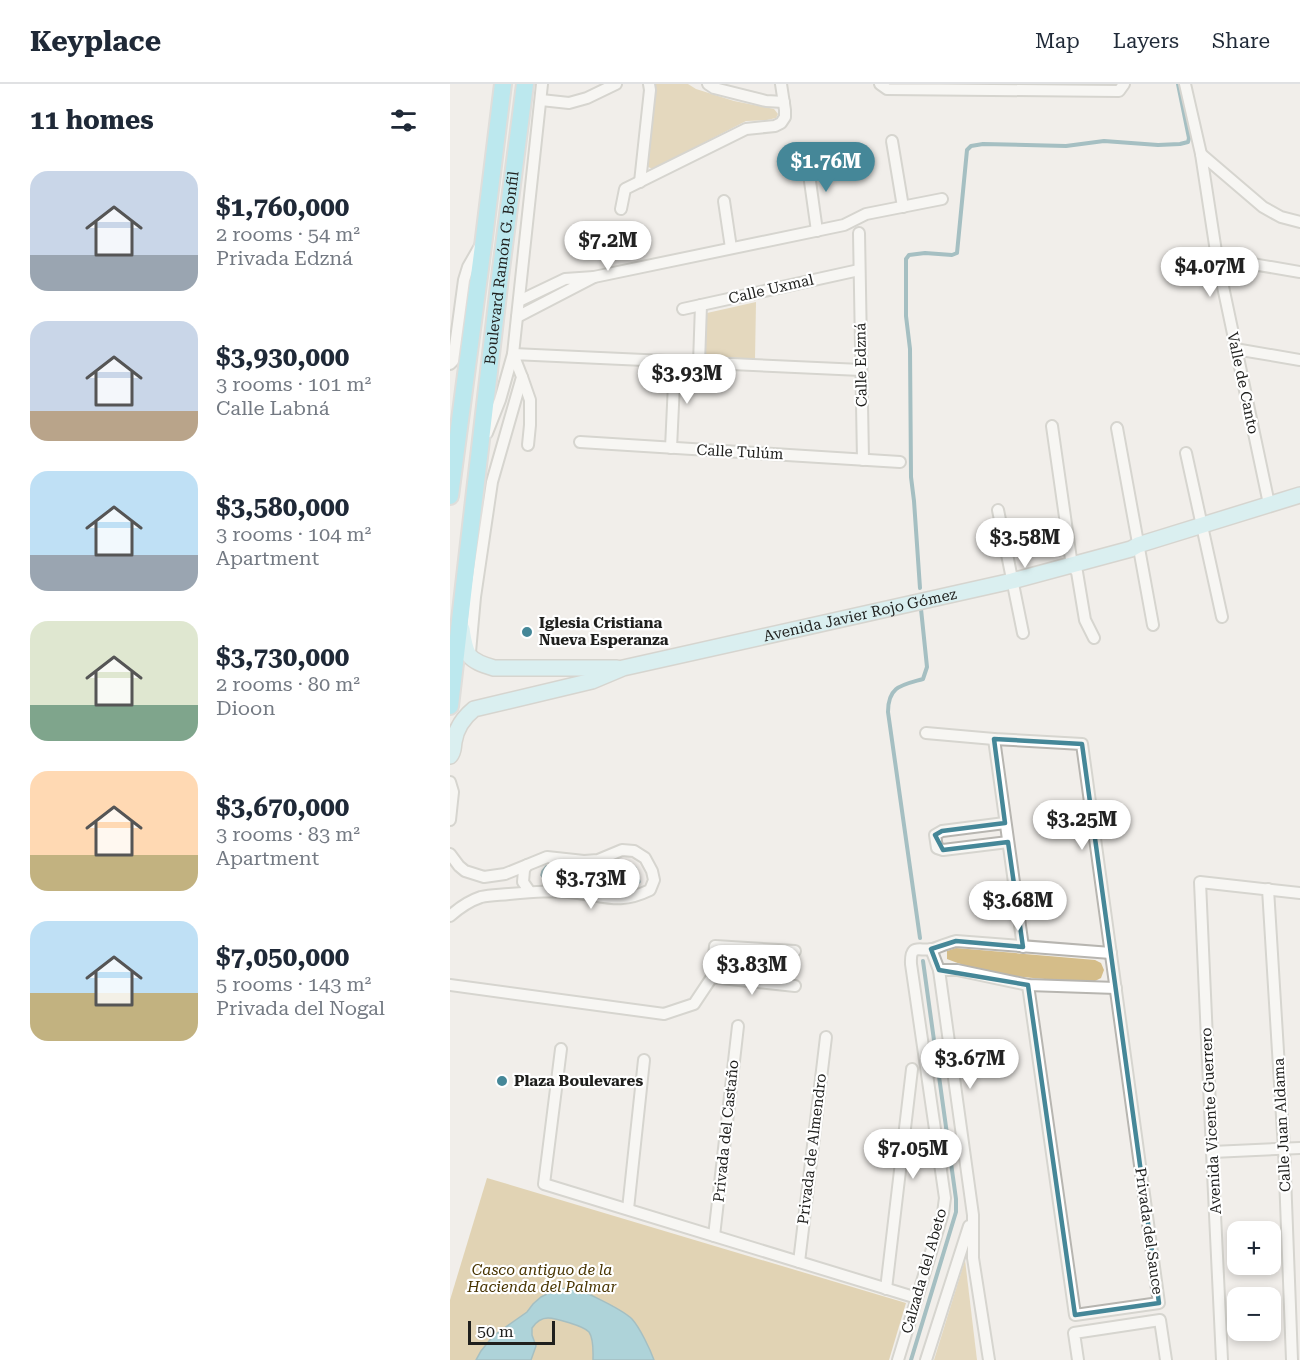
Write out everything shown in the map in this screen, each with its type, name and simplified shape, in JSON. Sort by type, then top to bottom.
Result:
[{"type":"main road","name":"Boulevard Ramón G. Bonfil","points":[[450,496],[503,84]]},
{"type":"main road","name":"Boulevard Ramón G. Bonfil","points":[[450,706],[525,84]]},
{"type":"street","name":"Boulevard Ramón G. Bonfil","points":[[479,453],[500,400],[513,354],[543,84]]},
{"type":"street","points":[[541,100],[569,103],[587,98],[599,88],[616,84]]},
{"type":"street","points":[[640,182],[649,84]]},
{"type":"street","points":[[708,84],[714,88],[766,101],[784,102]]},
{"type":"street","points":[[621,209],[625,189],[746,129],[775,126],[781,123],[785,117],[781,84]]},
{"type":"street","points":[[880,84],[888,89],[1119,91],[1124,84]]},
{"type":"street","name":"Valle de Canto","points":[[1185,84],[1201,154],[1217,258],[1235,349],[1269,504]]},
{"type":"street","points":[[892,141],[903,207]]},
{"type":"street","points":[[1201,154],[1263,207],[1281,217],[1300,222]]},
{"type":"street","points":[[807,160],[818,231]]},
{"type":"street","points":[[519,301],[565,279],[594,276],[818,231],[844,225],[866,214],[942,200]]},
{"type":"street","points":[[724,201],[731,248]]},
{"type":"street","name":"Calle Edzná","points":[[859,233],[863,460]]},
{"type":"street","name":"Boulevard Ramón G. Bonfil","points":[[450,364],[453,361],[464,280],[468,267],[484,238]]},
{"type":"street","points":[[1217,258],[1300,272]]},
{"type":"street","name":"Calle Uxmal","points":[[683,309],[859,270]]},
{"type":"street","points":[[517,317],[594,276]]},
{"type":"street","points":[[699,363],[701,305]]},
{"type":"street","points":[[1235,349],[1300,360]]},
{"type":"street","name":"Boulevard Ramón G. Bonfil","points":[[513,354],[530,400],[528,445]]},
{"type":"street","points":[[513,354],[861,370]]},
{"type":"street","points":[[671,448],[675,362]]},
{"type":"street","points":[[470,656],[475,597],[492,482],[522,377]]},
{"type":"street","points":[[1052,426],[1072,566],[1077,572],[1085,620],[1094,638]]},
{"type":"street","points":[[1117,428],[1153,625]]},
{"type":"street","name":"Calle Tulúm","points":[[580,442],[900,462]]},
{"type":"street","points":[[1186,453],[1222,617]]},
{"type":"street","name":"Avenida Javier Rojo Gómez","points":[[450,756],[453,753],[454,739],[461,722],[474,709],[592,681],[623,668],[1072,566],[1300,495]]},
{"type":"street","points":[[998,510],[1023,633]]},
{"type":"street","points":[[461,620],[465,651],[470,656]]},
{"type":"street","name":"Avenida Javier Rojo Gómez","points":[[470,656],[475,663],[494,668],[623,668]]},
{"type":"street","points":[[926,733],[994,739],[1023,947]]},
{"type":"street","name":"Privada del Sauce","points":[[994,739],[1082,744],[1160,1303],[1075,1315],[1028,985]]},
{"type":"street","points":[[450,782],[453,792],[450,820]]},
{"type":"street","points":[[1005,823],[942,831],[935,835],[936,843],[937,848],[943,850],[1008,842]]},
{"type":"street","points":[[450,854],[465,871],[484,877],[506,874],[548,857],[584,861],[598,860],[622,850],[634,851],[645,858],[654,880],[650,890],[636,897],[625,899],[555,891],[484,896],[460,908],[450,916]]},
{"type":"street","points":[[527,865],[523,882],[525,888],[530,892]]},
{"type":"street","points":[[484,877],[484,896]]},
{"type":"street","name":"Avenida Vicente Guerrero","points":[[1222,1360],[1200,882],[1268,889]]},
{"type":"street","points":[[1268,889],[1300,893]]},
{"type":"street","name":"Calle Juan Aldama","points":[[1268,889],[1284,1149],[1292,1360]]},
{"type":"street","points":[[989,1360],[973,1258],[973,1215],[939,970],[931,949],[956,941],[1111,953]]},
{"type":"street","points":[[450,985],[664,1014],[694,1004],[712,977],[715,946],[795,951]]},
{"type":"street","name":"Calzada del Abeto","points":[[898,1360],[943,1213],[945,1198],[910,957],[912,951],[917,948],[931,949]]},
{"type":"street","points":[[939,970],[957,970],[1028,985],[1116,988]]},
{"type":"street","points":[[712,977],[795,986]]},
{"type":"street","name":"Privada del Castaño","points":[[714,1236],[738,1026]]},
{"type":"street","name":"Privada de Almendro","points":[[799,1262],[826,1037]]},
{"type":"street","points":[[561,1049],[544,1184],[916,1298]]},
{"type":"street","points":[[628,1209],[644,1060]]},
{"type":"street","points":[[886,1289],[912,1069]]},
{"type":"street","points":[[1212,1152],[1300,1148]]},
{"type":"street","name":"Calzada del Abeto","points":[[926,1360],[973,1215]]},
{"type":"street","points":[[1078,1360],[1074,1333],[1160,1320],[1166,1360]]},
{"type":"highlighted area","points":[[994,739],[1082,744],[1159,1303],[1075,1315],[1028,985],[939,970],[931,949],[956,941],[1023,947],[1008,842],[943,850],[935,835],[942,831],[1005,823]]},
{"type":"shaded area","points":[[653,84],[688,84],[696,89],[734,101],[774,109],[778,114],[776,118],[767,120],[746,121],[653,169],[648,167],[646,162],[656,94]]},
{"type":"shaded area","points":[[756,302],[755,359],[704,356],[707,313]]},
{"type":"shaded area","points":[[956,948],[1095,960],[1101,963],[1104,970],[1101,978],[1093,982],[1000,974],[947,959],[947,951]]},
{"type":"shaded area","points":[[965,1260],[977,1360],[934,1360]]},
{"type":"green space","name":"Casco antiguo de la Hacienda del Palmar","points":[[487,1178],[906,1303],[889,1360],[450,1360],[450,1300]]},
{"type":"water","points":[[631,864],[636,868],[640,882],[622,888],[545,881],[541,875],[546,866],[585,872],[602,869],[611,878]]},
{"type":"water","points":[[574,1286],[620,1310],[632,1319],[654,1360],[593,1360],[589,1332],[576,1325],[548,1318],[539,1321],[532,1328],[536,1346],[531,1360],[476,1360],[493,1336],[527,1312],[541,1297]]},
{"type":"waterway","points":[[920,588],[911,477],[910,349],[906,316],[906,259],[909,255],[925,253],[952,255],[957,253],[967,150],[971,146],[983,144],[1066,146],[1104,141],[1158,145],[1188,142],[1178,84]]},
{"type":"waterway","points":[[920,938],[888,712],[894,692],[903,685],[923,679],[927,667],[921,609]]},
{"type":"waterway","points":[[911,1360],[956,1212],[923,961]]},
{"type":"place","name":"Iglesia Cristiana Nueva Esperanza","points":[[527,632]]},
{"type":"place","name":"Plaza Boulevares","points":[[502,1081]]}]
